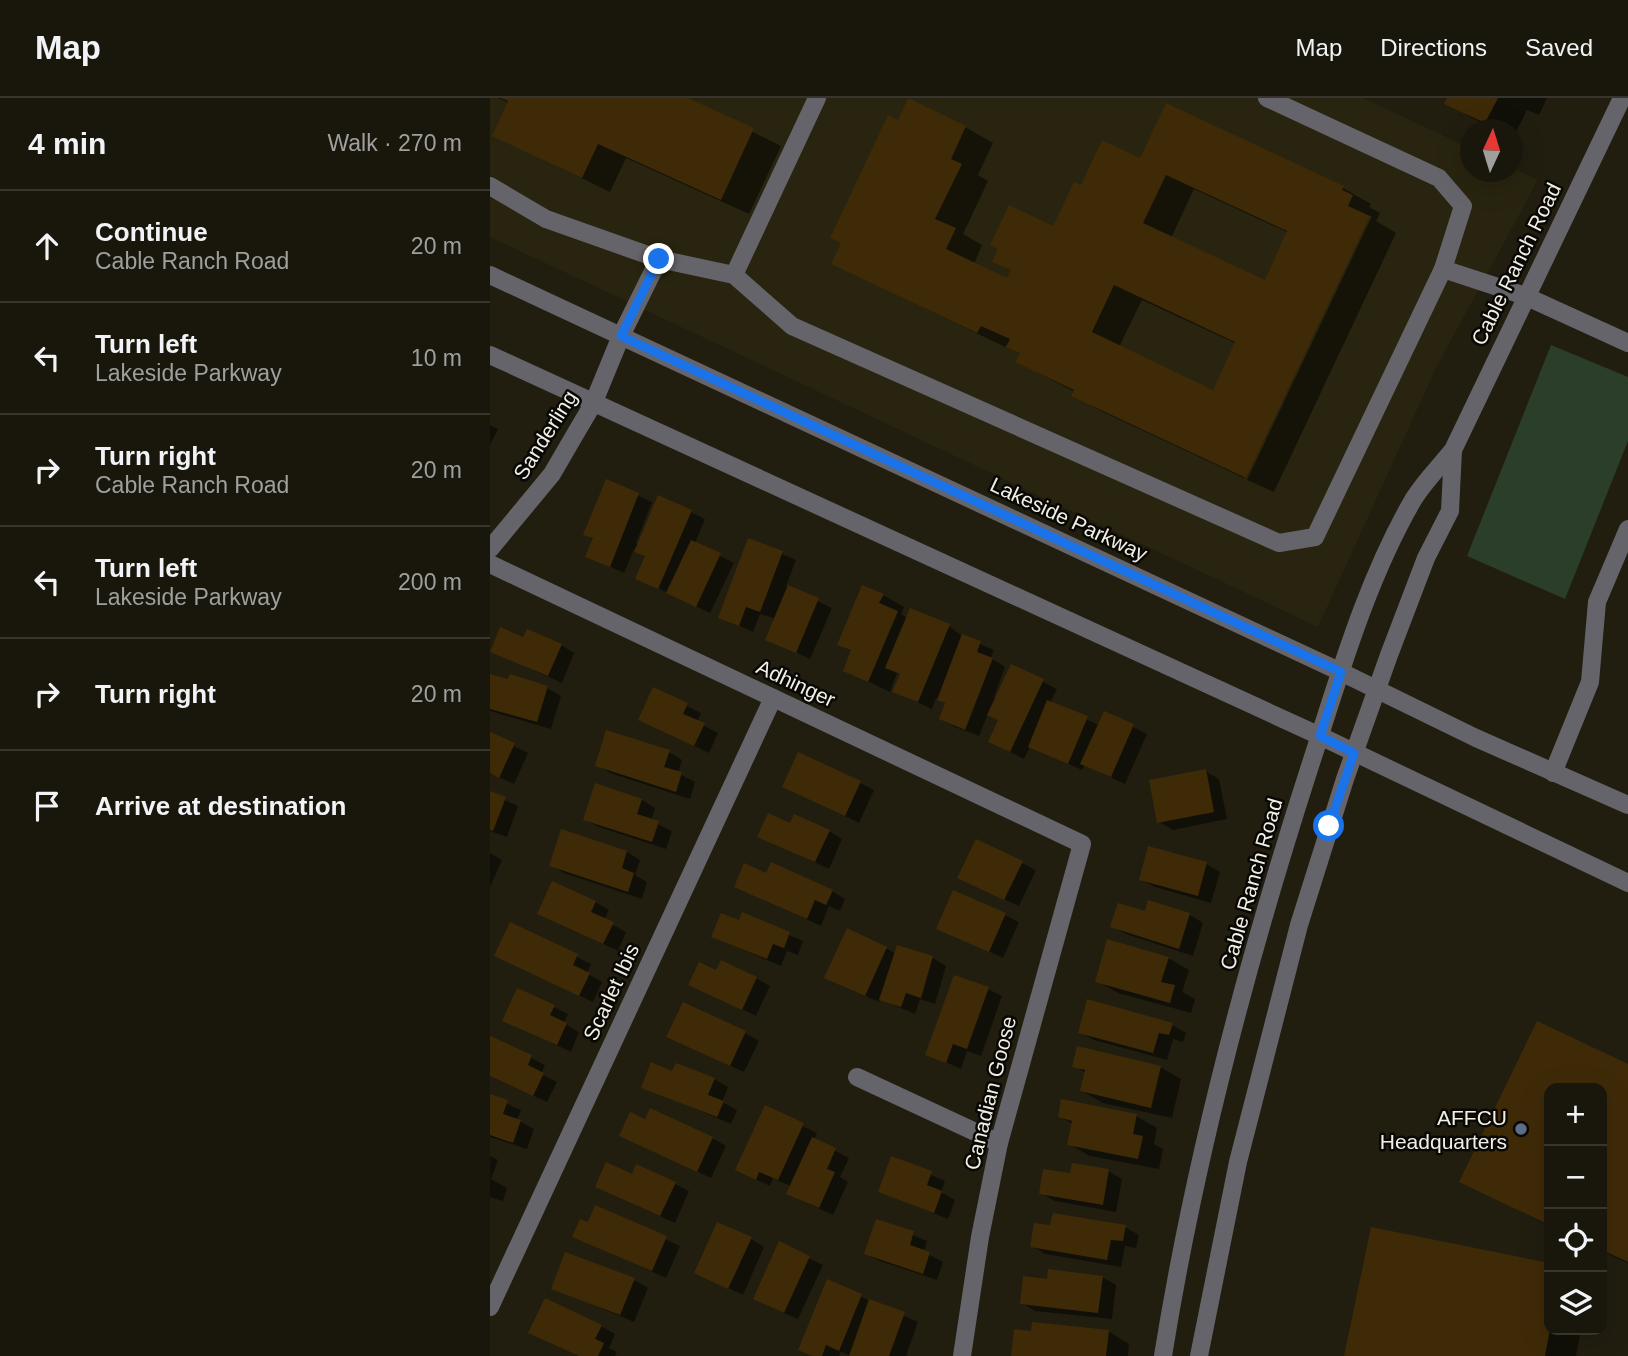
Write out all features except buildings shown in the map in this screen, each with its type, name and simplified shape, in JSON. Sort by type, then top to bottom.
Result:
[{"type":"street","points":[[734,275],[817,98]]},
{"type":"street","points":[[490,186],[546,219],[659,259],[734,275],[792,326],[1279,543],[1315,537],[1443,269],[1463,206],[1440,178],[1267,98]]},
{"type":"street","name":"Cable Ranch Road","points":[[1163,1356],[1191,1208],[1230,1041],[1273,887],[1341,672],[1376,580],[1414,498],[1453,450],[1622,98]]},
{"type":"street","name":"Sanderling","points":[[490,549],[552,474],[593,404],[621,336],[659,259]]},
{"type":"street","points":[[1443,269],[1525,296],[1628,343]]},
{"type":"street","name":"Lakeside Parkway","points":[[490,275],[1553,773],[1628,805]]},
{"type":"street","points":[[490,355],[1320,736],[1628,883]]},
{"type":"street","name":"Cable Ranch Road","points":[[1199,1356],[1235,1175],[1299,925],[1377,689],[1426,558],[1450,511],[1453,450]]},
{"type":"street","points":[[1553,773],[1590,682],[1597,602],[1628,528]]},
{"type":"street","name":"Adhinger","points":[[490,564],[1082,844]]},
{"type":"street","name":"Scarlet Ibis","points":[[490,1307],[774,698]]},
{"type":"street","name":"Canadian Goose","points":[[962,1356],[980,1237],[999,1143],[1082,844]]},
{"type":"street","points":[[857,1077],[999,1143]]},
{"type":"shaded area","points":[[490,98],[1363,98],[1460,143],[1460,182],[1523,182],[1523,173],[1538,180],[1436,368],[1318,627],[490,237]]},
{"type":"green space","points":[[1551,345],[1628,377],[1628,441],[1565,599],[1467,556]]},
{"type":"place","name":"AFFCU Headquarters","points":[[1521,1129]]},
{"type":"route","points":[[659,259],[621,336],[1341,672],[1320,736],[1354,753],[1329,826]]}]
